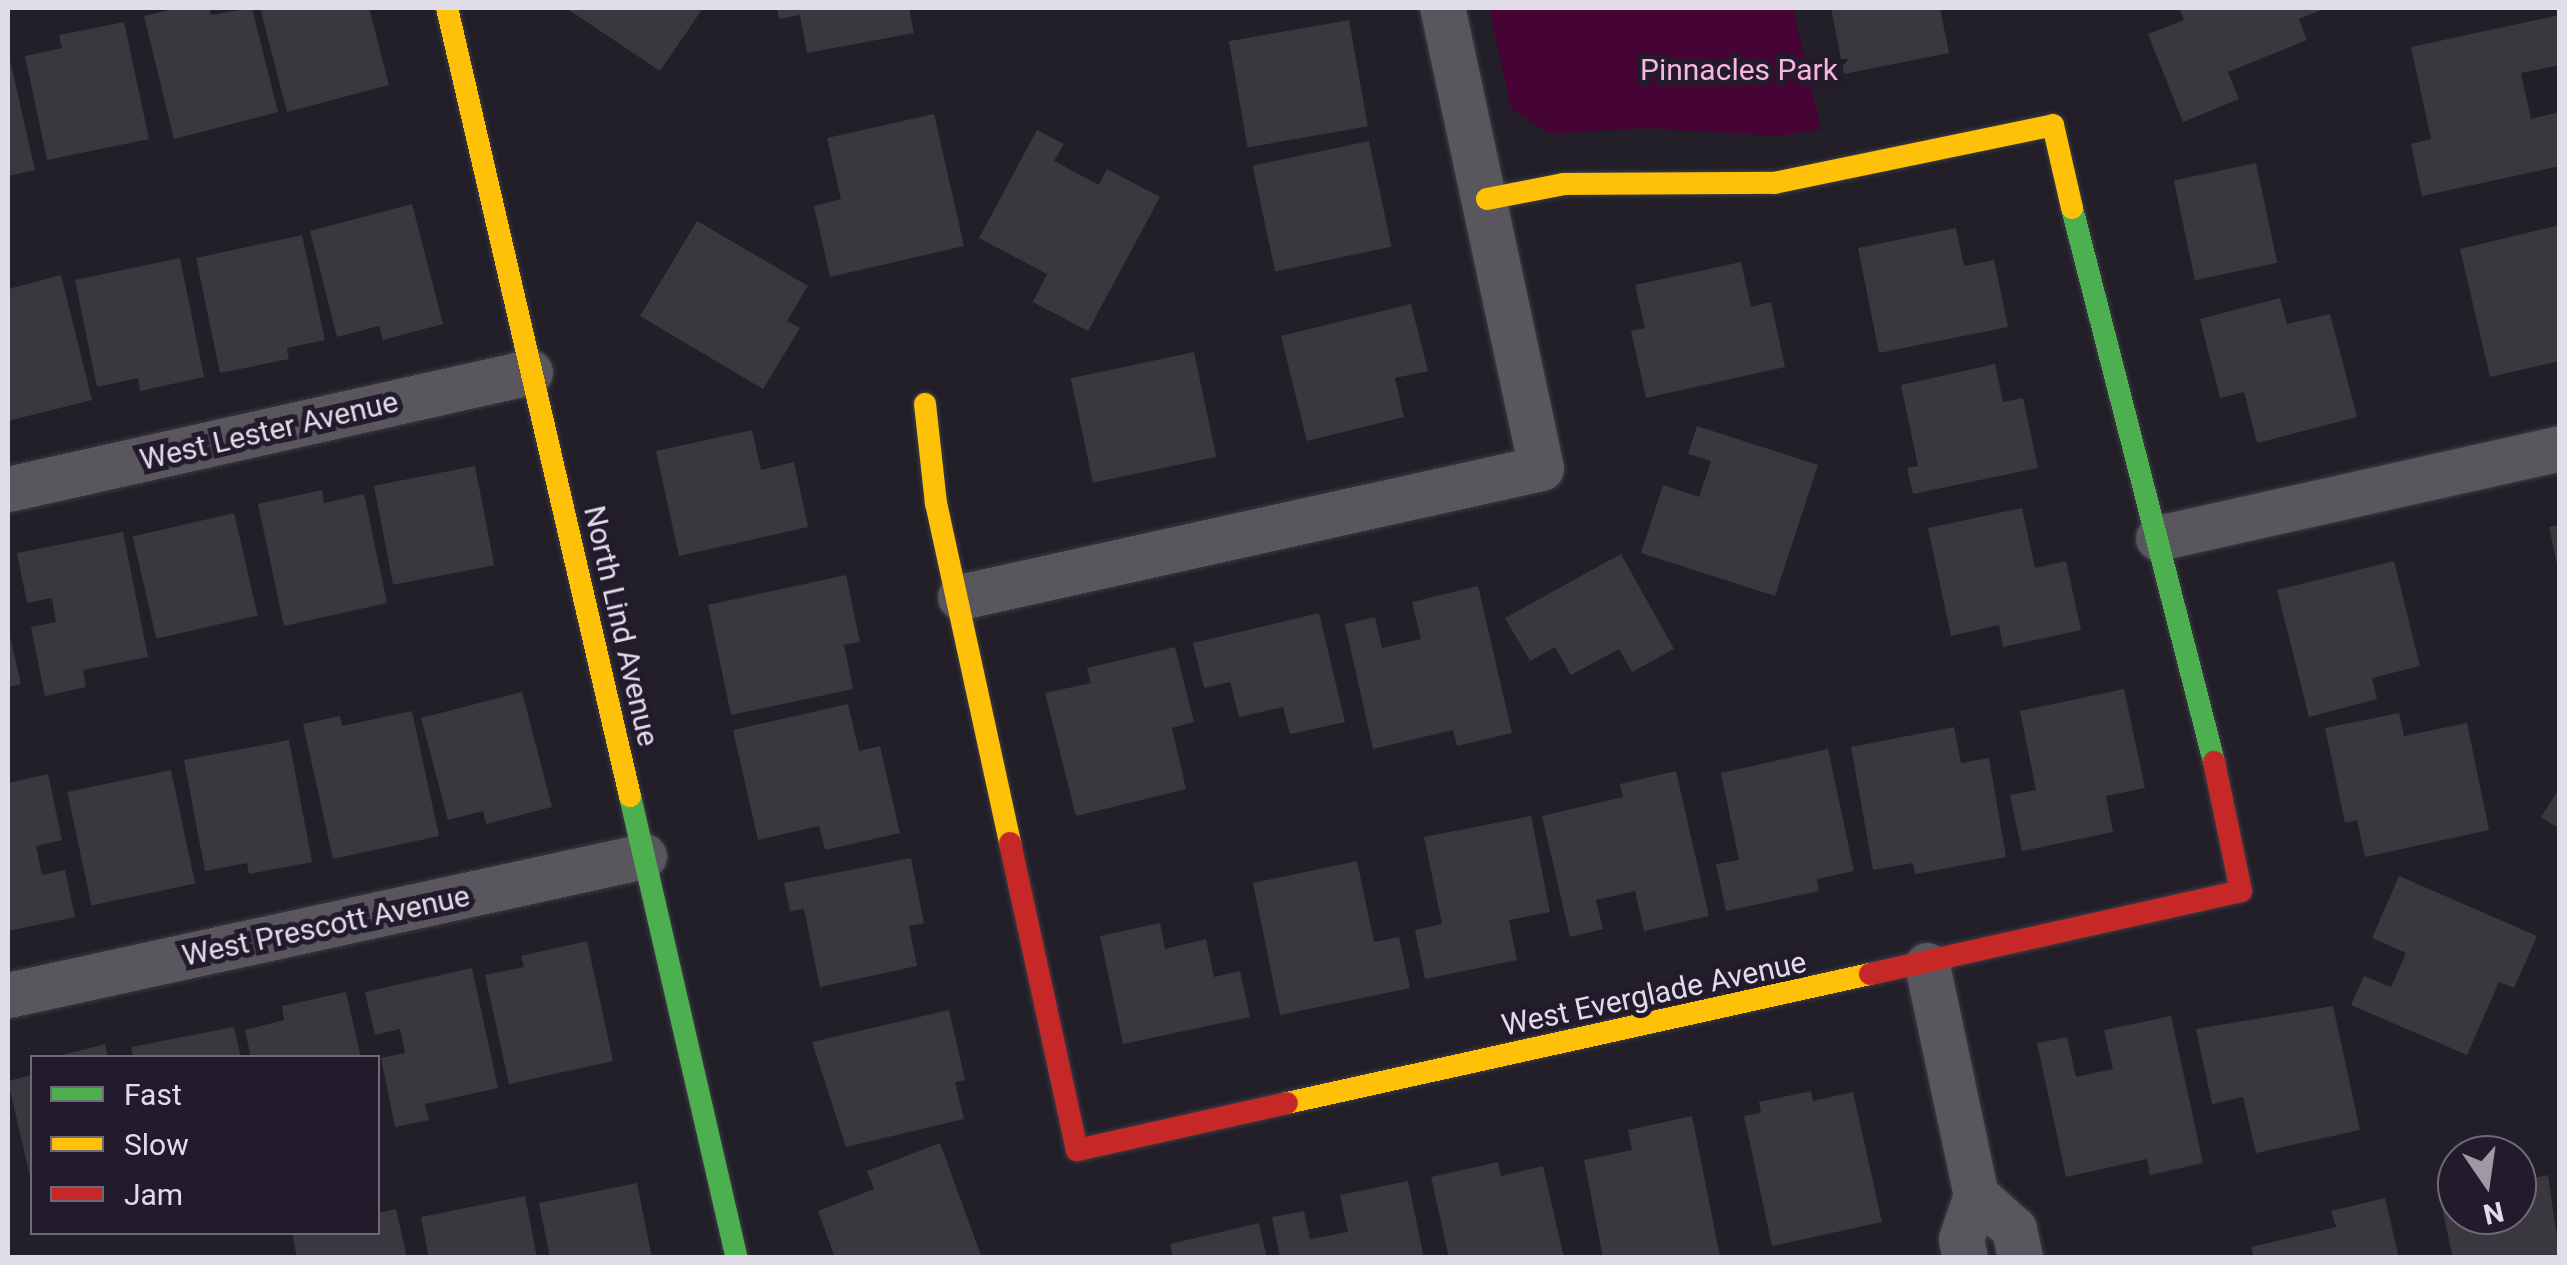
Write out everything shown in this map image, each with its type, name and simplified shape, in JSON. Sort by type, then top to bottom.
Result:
[{"type":"street","name":"North Lind Avenue","points":[[447,8],[736,1258]]},
{"type":"street","points":[[925,404],[928,458],[960,597],[1541,468],[1487,198],[1442,8]]},
{"type":"street","points":[[1487,198],[1564,184],[1774,183],[2053,125],[2158,538],[2560,448]]},
{"type":"street","name":"West Lester Avenue","points":[[8,490],[530,372]]},
{"type":"street","name":"West Everglade Avenue","points":[[960,597],[1077,1150],[1927,966],[2242,890],[2158,538]]},
{"type":"street","name":"West Prescott Avenue","points":[[8,996],[644,856]]},
{"type":"street","points":[[1927,966],[1976,1194],[1961,1238],[1965,1258]]},
{"type":"street","points":[[1976,1194],[2014,1228],[2020,1258]]},
{"type":"green space","name":"Pinnacles Park","points":[[1489,8],[1793,8],[1821,130],[1774,136],[1646,128],[1550,134],[1511,108]]},
{"type":"building","points":[[178,8],[209,8],[211,15],[252,8],[278,112],[174,139],[144,16]]},
{"type":"building","points":[[260,8],[369,8],[389,85],[287,112]]},
{"type":"building","points":[[566,8],[703,8],[660,71]]},
{"type":"building","points":[[777,8],[909,8],[914,33],[807,53],[800,15],[779,19]]},
{"type":"building","points":[[1831,8],[1940,8],[1949,53],[1844,74]]},
{"type":"building","points":[[2179,8],[2326,8],[2299,19],[2307,40],[2228,72],[2239,99],[2183,122],[2148,34],[2184,20]]},
{"type":"building","points":[[2560,15],[2560,65],[2521,73],[2531,119],[2560,112],[2560,166],[2422,196],[2411,144],[2431,139],[2411,47]]},
{"type":"building","points":[[1349,20],[1368,126],[1248,148],[1229,41]]},
{"type":"building","points":[[124,22],[149,139],[47,160],[25,56],[62,48],[59,35]]},
{"type":"building","points":[[8,51],[35,170],[8,176]]},
{"type":"building","points":[[934,114],[964,246],[830,277],[814,206],[841,199],[827,138]]},
{"type":"building","points":[[1037,130],[1064,144],[1054,161],[1099,185],[1107,169],[1160,197],[1088,331],[1033,302],[1047,274],[979,238]]},
{"type":"building","points":[[1369,141],[1391,247],[1275,271],[1253,166]]},
{"type":"building","points":[[2256,163],[2277,263],[2195,280],[2174,180]]},
{"type":"building","points":[[412,204],[443,324],[383,340],[379,326],[337,337],[310,231]]},
{"type":"building","points":[[697,221],[808,286],[787,321],[800,328],[763,389],[640,316]]},
{"type":"building","points":[[2560,225],[2560,361],[2490,377],[2460,249]]},
{"type":"building","points":[[1956,228],[1964,266],[1994,260],[2008,327],[1879,353],[1858,248]]},
{"type":"building","points":[[302,235],[325,340],[287,348],[289,359],[220,373],[196,258]]},
{"type":"building","points":[[180,258],[204,377],[140,391],[138,378],[97,387],[75,280]]},
{"type":"building","points":[[1741,262],[1751,307],[1771,302],[1785,367],[1646,398],[1631,331],[1645,328],[1635,285]]},
{"type":"building","points":[[61,275],[92,400],[8,421],[8,289]]},
{"type":"building","points":[[2280,298],[2287,324],[2330,314],[2357,417],[2257,443],[2244,392],[2220,398],[2200,319]]},
{"type":"building","points":[[1411,304],[1428,371],[1395,378],[1404,417],[1307,441],[1281,336]]},
{"type":"building","points":[[1194,352],[1216,457],[1093,483],[1071,378]]},
{"type":"building","points":[[1995,364],[2003,402],[2023,398],[2038,468],[1913,494],[1907,468],[1918,466],[1901,385]]},
{"type":"building","points":[[1697,426],[1818,465],[1775,596],[1641,553],[1663,485],[1699,497],[1711,461],[1688,454]]},
{"type":"building","points":[[752,430],[761,470],[794,462],[808,527],[679,556],[656,451]]},
{"type":"building","points":[[475,466],[494,565],[393,585],[374,486]]},
{"type":"building","points":[[322,490],[324,503],[364,494],[387,603],[284,626],[258,504]]},
{"type":"building","points":[[2022,508],[2035,568],[2066,561],[2081,630],[2003,647],[1999,625],[1951,636],[1928,528]]},
{"type":"building","points":[[234,513],[258,615],[156,639],[133,536]]},
{"type":"building","points":[[2560,525],[2560,568],[2558,569],[2549,527]]},
{"type":"building","points":[[123,532],[148,657],[83,670],[86,687],[45,696],[31,627],[56,622],[52,598],[27,603],[17,553]]},
{"type":"building","points":[[1621,554],[1674,649],[1632,672],[1619,649],[1571,675],[1555,647],[1530,661],[1505,618]]},
{"type":"building","points":[[2394,561],[2420,666],[2372,678],[2377,699],[2309,717],[2277,590]]},
{"type":"building","points":[[846,575],[860,642],[844,645],[853,689],[731,715],[708,605]]},
{"type":"building","points":[[1478,586],[1512,733],[1457,746],[1453,730],[1373,749],[1345,624],[1375,617],[1382,648],[1421,639],[1412,602]]},
{"type":"building","points":[[1319,613],[1345,722],[1290,734],[1283,707],[1239,717],[1230,682],[1204,688],[1193,643]]},
{"type":"building","points":[[8,628],[21,684],[8,687]]},
{"type":"building","points":[[1175,647],[1194,722],[1172,728],[1186,789],[1076,816],[1045,693],[1091,683],[1087,668]]},
{"type":"building","points":[[2124,689],[2145,788],[2106,796],[2113,832],[2022,851],[2010,795],[2036,790],[2020,711]]},
{"type":"building","points":[[522,692],[552,807],[486,824],[483,811],[448,820],[421,718]]},
{"type":"building","points":[[848,704],[859,751],[880,746],[900,833],[825,850],[819,826],[758,840],[733,730]]},
{"type":"building","points":[[412,711],[439,836],[333,859],[303,724],[340,716],[342,726]]},
{"type":"building","points":[[2399,713],[2404,736],[2467,723],[2489,830],[2365,857],[2357,820],[2345,823],[2325,728]]},
{"type":"building","points":[[1954,727],[1961,763],[1989,758],[2006,857],[1915,874],[1913,863],[1873,870],[1851,747]]},
{"type":"building","points":[[289,740],[312,862],[249,874],[247,863],[205,871],[184,760]]},
{"type":"building","points":[[1828,749],[1854,871],[1817,879],[1819,891],[1726,911],[1716,864],[1739,860],[1721,773]]},
{"type":"building","points":[[171,770],[195,883],[91,906],[67,792]]},
{"type":"building","points":[[1676,771],[1709,916],[1644,931],[1635,891],[1596,900],[1603,929],[1570,937],[1542,816],[1623,797],[1620,784]]},
{"type":"building","points":[[48,774],[62,840],[36,846],[42,875],[65,870],[75,917],[8,931],[8,783]]},
{"type":"building","points":[[2560,787],[2560,829],[2541,817]]},
{"type":"building","points":[[1531,816],[1550,912],[1509,920],[1517,960],[1425,979],[1415,930],[1442,924],[1424,837]]},
{"type":"building","points":[[911,858],[924,923],[909,926],[917,966],[820,987],[804,909],[790,911],[784,883]]},
{"type":"building","points":[[1357,861],[1374,942],[1399,937],[1410,988],[1280,1015],[1253,883]]},
{"type":"building","points":[[2399,876],[2537,936],[2514,988],[2499,982],[2467,1055],[2351,1005],[2364,976],[2391,987],[2406,953],[2372,938]]},
{"type":"building","points":[[1160,923],[1165,949],[1206,939],[1214,977],[1240,971],[1250,1017],[1123,1044],[1100,936]]},
{"type":"building","points":[[587,941],[613,1061],[509,1084],[485,975],[524,967],[521,956]]},
{"type":"building","points":[[472,968],[498,1088],[425,1104],[429,1120],[395,1127],[381,1058],[405,1053],[400,1029],[375,1035],[365,992]]},
{"type":"building","points":[[346,992],[360,1055],[250,1055],[245,1030],[284,1020],[282,1006]]},
{"type":"building","points":[[2333,1006],[2360,1130],[2256,1153],[2243,1097],[2212,1104],[2196,1029]]},
{"type":"building","points":[[949,1010],[965,1080],[955,1082],[964,1119],[846,1147],[812,1042]]},
{"type":"building","points":[[2171,1016],[2203,1163],[2150,1175],[2147,1159],[2066,1177],[2037,1043],[2067,1037],[2076,1077],[2113,1069],[2104,1030]]},
{"type":"building","points":[[234,1027],[240,1055],[132,1055],[131,1047]]},
{"type":"building","points":[[105,1044],[107,1055],[63,1055]]},
{"type":"building","points":[[30,1076],[30,1177],[8,1081]]},
{"type":"building","points":[[1811,1091],[1813,1101],[1853,1092],[1882,1222],[1772,1246],[1744,1116],[1761,1113],[1759,1102]]},
{"type":"building","points":[[1692,1116],[1720,1257],[1603,1258],[1584,1160],[1632,1150],[1628,1130]]},
{"type":"building","points":[[940,1143],[982,1258],[835,1258],[818,1211],[874,1189],[867,1171]]},
{"type":"building","points":[[1498,1162],[1501,1176],[1543,1166],[1564,1258],[1449,1258],[1431,1177]]},
{"type":"building","points":[[2548,1175],[2560,1258],[2453,1258],[2448,1235],[2537,1235],[2537,1177]]},
{"type":"building","points":[[1408,1181],[1424,1258],[1280,1258],[1272,1217],[1304,1211],[1310,1239],[1348,1232],[1340,1195]]},
{"type":"building","points":[[637,1183],[652,1258],[550,1258],[539,1203]]},
{"type":"building","points":[[525,1196],[537,1258],[429,1258],[421,1217]]},
{"type":"building","points":[[2385,1198],[2399,1258],[2254,1258],[2251,1247],[2336,1227],[2331,1211]]},
{"type":"building","points":[[396,1209],[407,1258],[297,1258],[293,1235],[380,1235],[380,1213]]},
{"type":"building","points":[[1259,1223],[1267,1258],[1173,1258],[1170,1244]]},
{"type":"traffic: fast","points":[[2072,208],[2214,762]]},
{"type":"traffic: fast","points":[[630,796],[737,1258]]},
{"type":"traffic: slow","points":[[447,8],[630,796]]},
{"type":"traffic: slow","points":[[1487,199],[1564,184],[1774,183],[2053,125],[2072,208]]},
{"type":"traffic: slow","points":[[925,404],[936,503],[1010,843]]},
{"type":"traffic: slow","points":[[1287,1103],[1870,974]]},
{"type":"traffic: jam","points":[[1870,974],[2241,891],[2214,762]]},
{"type":"traffic: jam","points":[[1010,843],[1077,1150],[1287,1103]]}]
